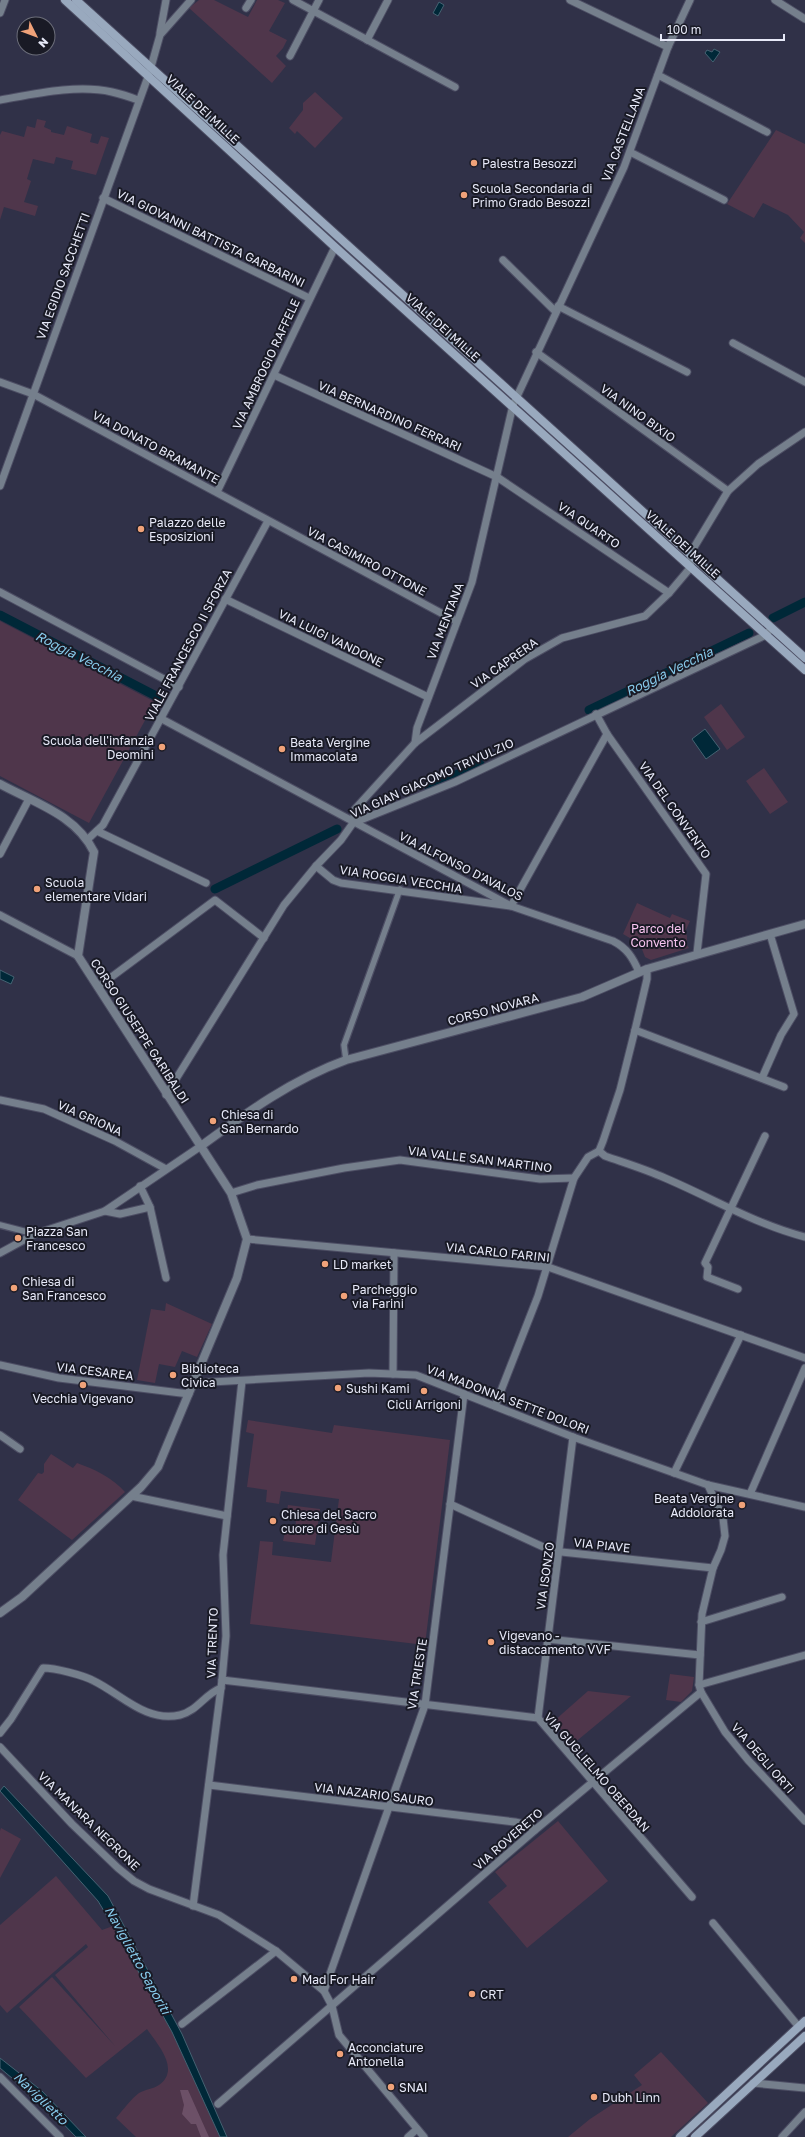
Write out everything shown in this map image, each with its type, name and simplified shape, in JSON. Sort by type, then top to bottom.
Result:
[{"type":"main road","name":"VIALE DEI MILLE","points":[[66,0],[149,74],[335,247],[513,405],[805,670]]},
{"type":"main road","name":"VIALE DEI MILLE","points":[[76,0],[151,66],[805,658]]},
{"type":"main road","points":[[680,2137],[802,2024]]},
{"type":"main road","points":[[695,2137],[805,2036]]},
{"type":"street","points":[[0,13],[5,0]]},
{"type":"street","name":"VIA EGIDIO SACCHETTI","points":[[0,486],[138,100],[149,74],[160,35],[166,0]]},
{"type":"street","points":[[160,35],[191,0]]},
{"type":"street","points":[[246,8],[251,0]]},
{"type":"street","points":[[293,0],[455,87]]},
{"type":"street","points":[[290,56],[319,0]]},
{"type":"street","points":[[367,40],[388,0]]},
{"type":"street","points":[[570,0],[668,47]]},
{"type":"street","name":"VIA CASTELLANA","points":[[513,405],[536,352],[630,152],[668,47],[690,0]]},
{"type":"street","points":[[775,0],[805,19]]},
{"type":"street","points":[[658,75],[766,132]]},
{"type":"street","points":[[0,100],[42,92],[77,90],[111,92],[138,100]]},
{"type":"street","points":[[630,152],[724,200]]},
{"type":"street","name":"VIA GIOVANNI BATTISTA GARBARINI","points":[[103,198],[309,298]]},
{"type":"street","name":"VIA AMBROGIO RAFFELE","points":[[217,492],[274,375],[309,298],[335,247]]},
{"type":"street","points":[[503,260],[557,309],[686,372]]},
{"type":"street","points":[[733,343],[805,382]]},
{"type":"street","name":"VIA NINO BIXIO","points":[[536,352],[728,491]]},
{"type":"street","name":"VIA BERNARDINO FERRARI","points":[[274,375],[497,477]]},
{"type":"street","name":"VIA DONATO BRAMANTE","points":[[0,382],[33,394],[217,492],[268,521]]},
{"type":"street","name":"VIA MENTANA","points":[[415,744],[417,728],[456,621],[472,582],[513,405]]},
{"type":"street","points":[[690,567],[690,554],[728,491],[758,464],[805,432]]},
{"type":"street","name":"VIA QUARTO","points":[[497,477],[670,592]]},
{"type":"street","name":"VIA CASIMIRO OTTONE","points":[[268,521],[456,621]]},
{"type":"street","name":"VIALE FRANCESCO II SFORZA","points":[[88,839],[103,825],[268,521]]},
{"type":"street","name":"VIA CAPRERA","points":[[415,744],[525,659],[562,638],[645,616],[670,592],[690,567]]},
{"type":"street","points":[[0,592],[179,687]]},
{"type":"street","name":"VIA LUIGI VANDONE","points":[[225,599],[428,697]]},
{"type":"street","name":"VIA GIAN GIACOMO TRIVULZIO","points":[[166,1095],[284,904],[316,866],[341,840],[353,823],[454,782],[763,633],[771,627]]},
{"type":"street","name":"VIA DEL CONVENTO","points":[[596,714],[607,734],[706,874],[697,953]]},
{"type":"street","name":"VIA ALFONSO D'AVALOS","points":[[160,718],[353,823],[512,906],[613,941],[623,946],[643,970]]},
{"type":"street","points":[[512,906],[607,734]]},
{"type":"street","points":[[353,823],[355,808],[415,744]]},
{"type":"street","points":[[0,784],[69,820],[88,839]]},
{"type":"street","points":[[0,854],[29,799]]},
{"type":"street","points":[[97,831],[206,883]]},
{"type":"street","name":"CORSO GIUSEPPE GARIBALDI","points":[[88,839],[94,852],[78,956],[166,1095],[231,1193],[247,1239]]},
{"type":"street","name":"VIA ROGGIA VECCHIA","points":[[316,866],[333,880],[341,883],[400,889],[486,904],[512,906]]},
{"type":"street","points":[[346,1060],[344,1045],[400,889]]},
{"type":"street","points":[[98,987],[215,900],[264,938]]},
{"type":"street","points":[[0,914],[78,956]]},
{"type":"street","name":"CORSO NOVARA","points":[[201,1146],[238,1119],[302,1080],[320,1070],[346,1060],[582,997],[643,970],[697,953],[805,924]]},
{"type":"street","points":[[762,1078],[781,1035],[794,1014],[770,934]]},
{"type":"street","points":[[495,1406],[548,1267],[574,1178],[588,1157],[599,1151],[620,1090],[647,979],[643,970]]},
{"type":"street","points":[[635,1030],[784,1087]]},
{"type":"street","name":"VIA GRIONA","points":[[0,1100],[44,1109],[115,1141],[166,1169]]},
{"type":"street","points":[[738,1289],[707,1277],[708,1267],[705,1263],[765,1136]]},
{"type":"street","points":[[0,1253],[35,1234],[105,1211],[201,1146]]},
{"type":"street","points":[[599,1151],[605,1156],[664,1178],[730,1210],[780,1231],[805,1237]]},
{"type":"street","name":"VIA VALLE SAN MARTINO","points":[[231,1193],[257,1185],[344,1168],[400,1160],[540,1179],[574,1178]]},
{"type":"street","points":[[140,1186],[150,1207],[166,1278]]},
{"type":"street","points":[[105,1211],[120,1214],[150,1207]]},
{"type":"street","points":[[0,1225],[35,1234]]},
{"type":"street","points":[[0,1613],[22,1597],[131,1496],[158,1467],[238,1278],[247,1239]]},
{"type":"street","name":"VIA CARLO FARINI","points":[[247,1239],[548,1267],[805,1358]]},
{"type":"street","points":[[393,1374],[394,1252]]},
{"type":"street","points":[[674,1473],[741,1335]]},
{"type":"street","name":"VIA CESAREA","points":[[0,1364],[59,1378],[189,1394]]},
{"type":"street","points":[[750,1494],[805,1368]]},
{"type":"street","name":"VIA MADONNA SETTE DOLORI","points":[[193,1383],[369,1373],[416,1375],[573,1437],[708,1485],[805,1507]]},
{"type":"street","name":"VIA TRENTO","points":[[193,1906],[222,1680],[226,1636],[223,1555],[242,1381]]},
{"type":"street","name":"VIA TRIESTE","points":[[324,1991],[391,1806],[425,1705],[464,1394]]},
{"type":"street","points":[[0,1435],[20,1449]]},
{"type":"street","name":"VIA ISONZO","points":[[538,1718],[547,1639],[560,1552],[573,1437]]},
{"type":"street","points":[[708,1485],[723,1518],[724,1536],[721,1550],[713,1568],[701,1622],[700,1688],[805,1655]]},
{"type":"street","points":[[131,1496],[227,1516]]},
{"type":"street","name":"VIA PIAVE","points":[[450,1504],[552,1551],[713,1568]]},
{"type":"street","points":[[701,1622],[782,1597]]},
{"type":"street","points":[[547,1639],[700,1655]]},
{"type":"street","points":[[0,1733],[11,1720],[43,1668],[88,1678],[120,1699],[159,1716],[180,1715],[192,1710],[215,1690],[221,1688]]},
{"type":"street","name":"VIA GUGLIELMO OBERDAN","points":[[222,1680],[538,1718],[692,1897]]},
{"type":"street","name":"VIA ROVERETO","points":[[218,2104],[700,1688]]},
{"type":"street","name":"VIA DEGLI ORTI","points":[[700,1688],[725,1732],[748,1760],[805,1820]]},
{"type":"street","name":"VIA MANARA NEGRONE","points":[[0,1747],[72,1824],[118,1868],[149,1889],[219,1915],[276,1951],[324,1991],[332,2006],[339,2035],[424,2137]]},
{"type":"street","name":"VIA NAZARIO SAURO","points":[[209,1785],[523,1823],[535,1830]]},
{"type":"street","points":[[713,1923],[802,2024]]},
{"type":"street","points":[[182,2024],[276,1951]]},
{"type":"street","points":[[2,2082],[60,2137]]},
{"type":"street","points":[[753,2083],[805,2088]]},
{"type":"street","points":[[782,2137],[805,2112]]},
{"type":"street","points":[[408,2137],[417,2129]]},
{"type":"green space","points":[[199,0],[214,0],[248,17],[257,0],[278,0],[285,3],[269,31],[287,40],[283,48],[276,56],[286,66],[272,83],[189,8]]},
{"type":"green space","points":[[315,92],[343,118],[315,148],[297,131],[295,134],[289,128],[303,110],[303,103]]},
{"type":"green space","points":[[37,119],[46,121],[44,127],[51,130],[51,132],[64,135],[67,126],[92,134],[90,142],[98,144],[101,136],[109,138],[96,175],[71,169],[73,161],[56,157],[54,164],[33,159],[27,179],[31,181],[24,202],[38,206],[35,216],[4,207],[0,220],[0,135],[2,131],[24,137],[27,126],[35,128]]},
{"type":"green space","points":[[776,130],[805,144],[805,243],[800,238],[804,232],[788,215],[763,203],[754,218],[727,204]]},
{"type":"green space","points":[[0,621],[155,702],[89,823],[0,776]]},
{"type":"green space","points":[[721,704],[745,737],[727,750],[704,717]]},
{"type":"green space","points":[[764,768],[788,802],[770,814],[746,781]]},
{"type":"green space","name":"Parco del Convento","points":[[637,903],[670,918],[672,914],[690,921],[685,932],[687,936],[687,945],[689,948],[651,960],[645,957],[640,944],[623,934]]},
{"type":"green space","points":[[166,1303],[212,1324],[197,1357],[182,1351],[175,1367],[159,1364],[155,1383],[137,1380],[151,1309],[165,1311]]},
{"type":"green space","points":[[248,1420],[332,1433],[334,1425],[450,1440],[425,1645],[250,1624],[260,1541],[273,1542],[272,1555],[331,1562],[339,1499],[281,1491],[279,1504],[266,1502],[267,1490],[247,1487],[254,1434],[246,1432]]},
{"type":"green space","points":[[51,1454],[73,1468],[77,1463],[96,1471],[115,1482],[125,1492],[72,1540],[18,1500],[38,1473],[42,1474],[44,1472],[44,1464]]},
{"type":"green space","points":[[288,1505],[320,1509],[315,1545],[283,1541],[285,1532],[293,1532],[296,1523],[295,1519],[286,1516]]},
{"type":"green space","points":[[670,1674],[694,1677],[692,1691],[681,1702],[666,1700]]},
{"type":"green space","points":[[588,1691],[631,1696],[573,1744],[554,1721]]},
{"type":"green space","points":[[558,1821],[608,1881],[527,1948],[488,1902],[507,1886],[495,1872]]},
{"type":"green space","points":[[1,1828],[21,1839],[0,1878],[0,1831]]},
{"type":"green space","points":[[56,1876],[102,1930],[113,1926],[172,2032],[220,2137],[136,2137],[116,2118],[130,2101],[139,2093],[159,2085],[165,2079],[168,2072],[168,2064],[165,2057],[147,2029],[86,2078],[19,2007],[52,1977],[115,2046],[55,1975],[88,1947],[86,1944],[7,2013],[0,2005],[0,1925]]},
{"type":"green space","points":[[661,2052],[708,2103],[671,2137],[568,2137],[590,2119],[642,2085],[634,2075]]},
{"type":"shaded area","points":[[180,2090],[188,2090],[209,2137],[201,2137],[196,2124],[191,2124],[182,2114],[184,2105]]},
{"type":"water","points":[[439,2],[444,5],[438,16],[433,13]]},
{"type":"water","points":[[714,49],[720,52],[713,62],[705,53],[707,50],[712,52]]},
{"type":"water","points":[[705,729],[720,749],[706,759],[692,739]]},
{"type":"water","points":[[0,970],[14,977],[11,984],[0,979]]},
{"type":"water","name":"Naviglietto Saporiti","points":[[4,1786],[108,1896],[182,2034],[227,2137],[220,2137],[172,2032],[98,1901],[0,1791]]},
{"type":"water","name":"Naviglietto","points":[[0,2058],[42,2091],[86,2137],[76,2137],[50,2110],[0,2068]]},
{"type":"waterway","name":"Roggia Vecchia","points":[[773,618],[805,602]]},
{"type":"waterway","name":"Roggia Vecchia","points":[[0,615],[158,697]]},
{"type":"waterway","name":"Roggia Vecchia","points":[[589,710],[749,633]]},
{"type":"waterway","name":"Roggia Vecchia","points":[[429,787],[480,764]]},
{"type":"waterway","name":"Roggia Vecchia","points":[[215,889],[337,829]]},
{"type":"place","name":"Palestra Besozzi","points":[[474,163]]},
{"type":"place","name":"Scuola Secondaria di Primo Grado Besozzi","points":[[464,195]]},
{"type":"place","name":"Palazzo delle Esposizioni","points":[[141,529]]},
{"type":"place","name":"Scuola dell'infanzia Deomini","points":[[162,747]]},
{"type":"place","name":"Beata Vergine Immacolata","points":[[282,749]]},
{"type":"place","name":"Scuola elementare Vidari","points":[[37,889]]},
{"type":"place","name":"Chiesa di San Bernardo","points":[[213,1121]]},
{"type":"place","name":"Piazza San Francesco","points":[[18,1238]]},
{"type":"place","name":"LD market","points":[[325,1264]]},
{"type":"place","name":"Chiesa di San Francesco","points":[[14,1288]]},
{"type":"place","name":"Parcheggio via Farini","points":[[344,1296]]},
{"type":"place","name":"Biblioteca Civica","points":[[173,1375]]},
{"type":"place","name":"Vecchia Vigevano","points":[[83,1385]]},
{"type":"place","name":"Sushi Kami","points":[[338,1388]]},
{"type":"place","name":"Cicli Arrigoni","points":[[424,1391]]},
{"type":"place","name":"Beata Vergine Addolorata","points":[[742,1505]]},
{"type":"place","name":"Chiesa del Sacro cuore di Gesù","points":[[273,1521]]},
{"type":"place","name":"Vigevano - distaccamento VVF","points":[[491,1642]]},
{"type":"place","name":"Mad For Hair","points":[[294,1979]]},
{"type":"place","name":"CRT","points":[[472,1994]]},
{"type":"place","name":"Acconciature Antonella","points":[[340,2054]]},
{"type":"place","name":"SNAI","points":[[391,2087]]},
{"type":"place","name":"Dubh Linn","points":[[594,2097]]}]
